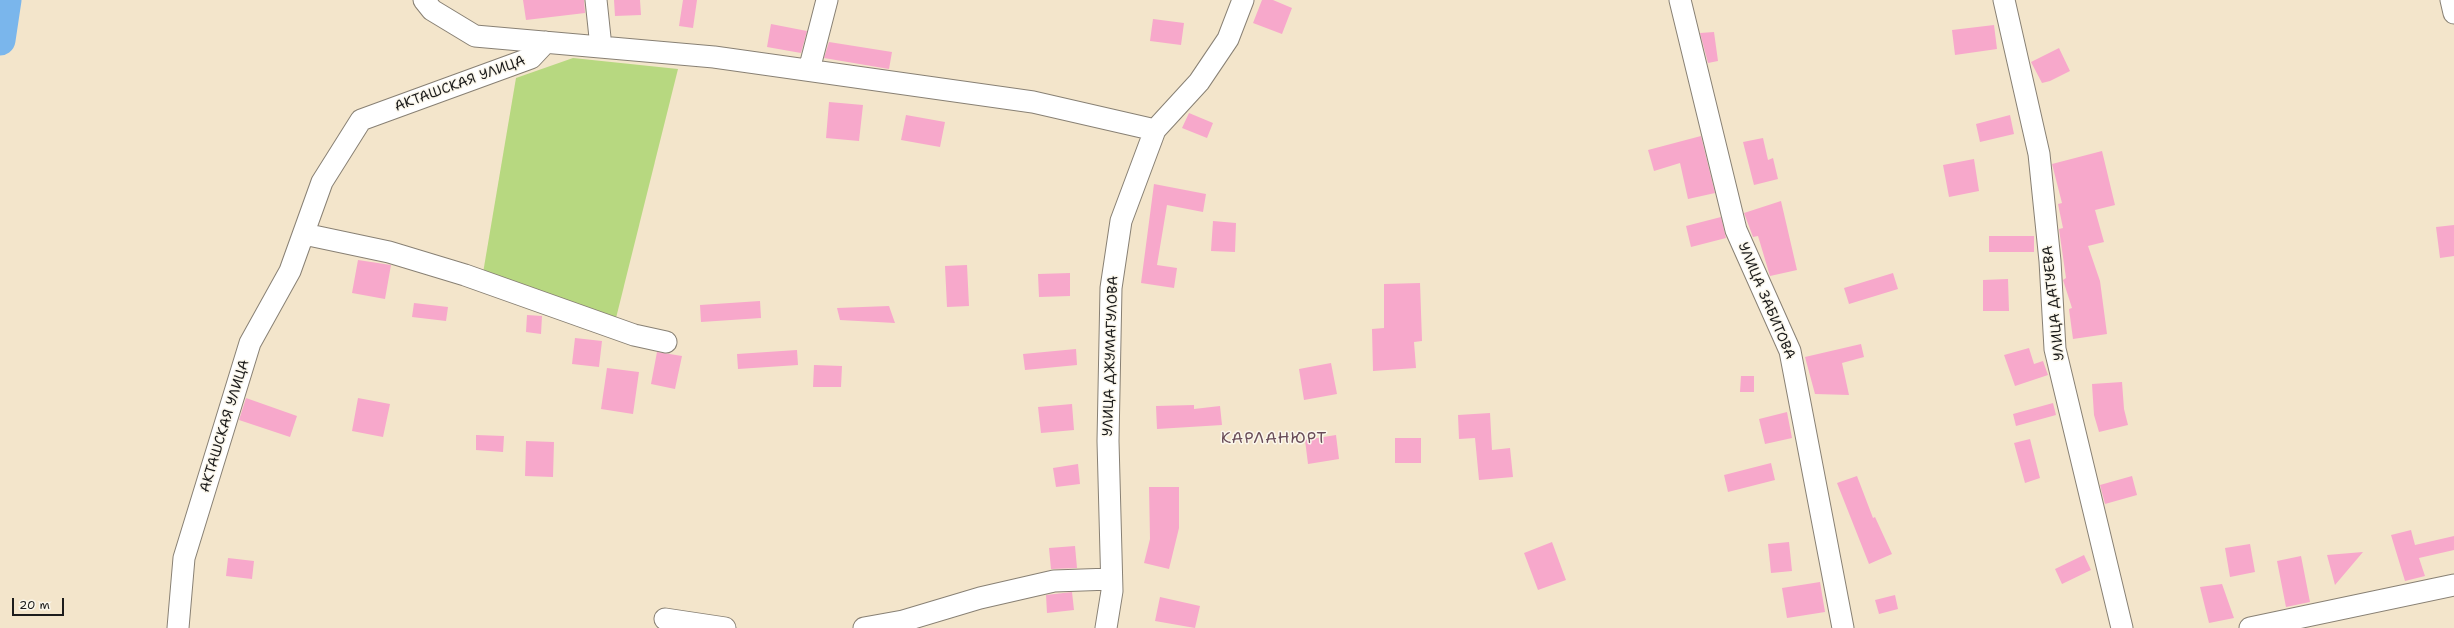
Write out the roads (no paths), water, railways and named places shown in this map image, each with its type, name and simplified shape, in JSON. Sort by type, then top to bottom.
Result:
[{"type":"street","name":"АКТАШСКАЯ УЛИЦА","points":[[424,0],[432,10],[475,36],[546,42]]},
{"type":"street","points":[[596,0],[602,47]]},
{"type":"street","points":[[809,70],[827,0]]},
{"type":"street","name":"УЛИЦА ДЖУМАГУЛОВА","points":[[1106,628],[1111,579],[1108,441],[1111,288],[1121,221],[1156,130],[1203,76],[1228,39],[1243,0]]},
{"type":"street","name":"УЛИЦА ЗАБИТОВА","points":[[1680,0],[1736,230],[1790,350],[1844,628]]},
{"type":"street","name":"УЛИЦА ДАТУЕВА","points":[[2004,0],[2039,154],[2050,261],[2056,349],[2122,628]]},
{"type":"street","points":[[2451,0],[2454,13]]},
{"type":"street","name":"АКТАШСКАЯ УЛИЦА","points":[[178,628],[184,558],[250,343],[290,271],[322,182],[361,120],[531,58],[546,42]]},
{"type":"street","points":[[546,42],[714,57],[1033,102],[1156,130]]},
{"type":"street","points":[[304,234],[389,252],[465,275],[634,335],[666,342]]},
{"type":"street","points":[[864,628],[903,621],[980,598],[1054,581],[1111,579]]},
{"type":"street","points":[[2250,628],[2454,585]]},
{"type":"street","points":[[665,620],[725,628]]},
{"type":"waterway","points":[[0,40],[6,0]]},
{"type":"district","name":"КАРЛАНЮРТ","points":[[1274,439]]}]
